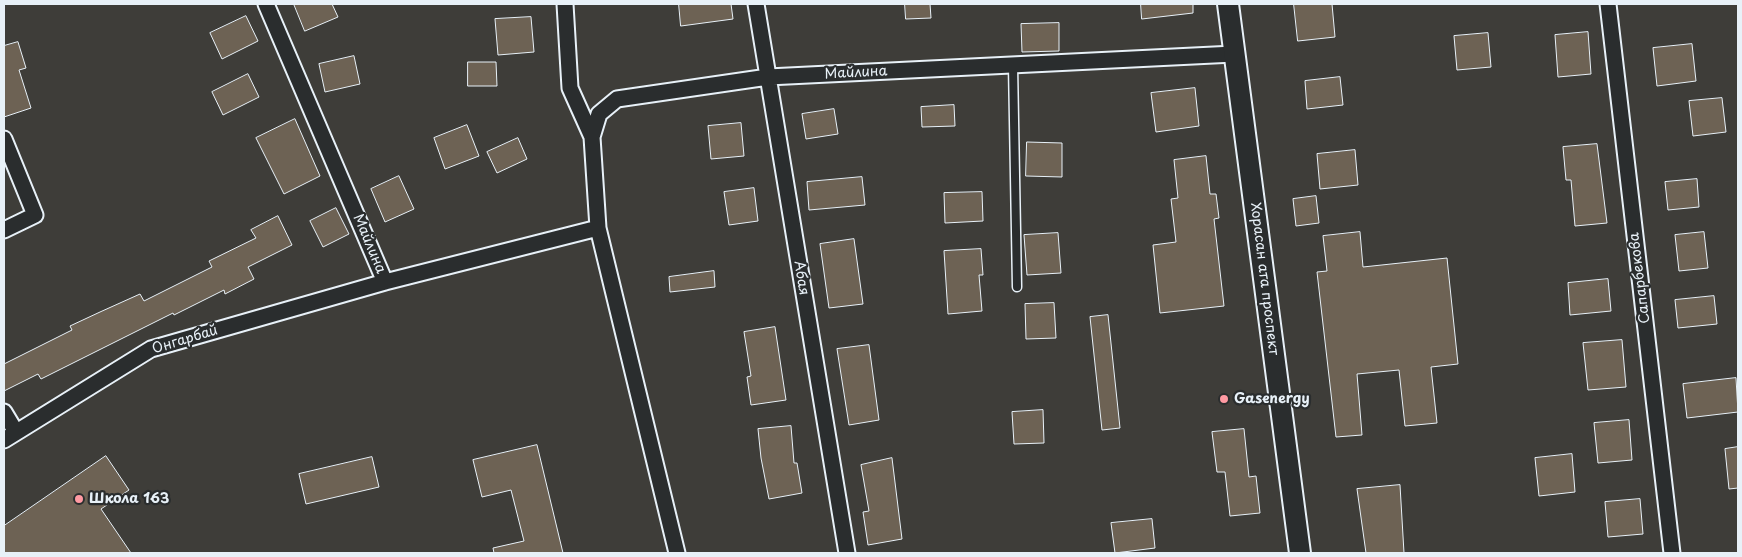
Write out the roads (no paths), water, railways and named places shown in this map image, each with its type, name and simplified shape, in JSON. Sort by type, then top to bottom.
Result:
[{"type":"main road","name":"Хорасан ата проспект","points":[[1228,4],[1300,553]]},
{"type":"street","name":"Майлина","points":[[266,4],[385,282],[598,228]]},
{"type":"street","points":[[565,4],[570,88],[592,137]]},
{"type":"street","name":"Абая","points":[[756,4],[847,553]]},
{"type":"street","name":"Сапарбекова","points":[[1608,4],[1672,553]]},
{"type":"street","name":"Майлина","points":[[677,553],[598,228],[592,137],[599,114],[618,100],[768,77],[1234,54]]},
{"type":"street","points":[[4,139],[35,215],[4,230]]},
{"type":"street","name":"Онгарбай","points":[[10,436],[151,349],[385,282]]},
{"type":"street","points":[[4,412],[10,436]]},
{"type":"lane","points":[[1013,65],[1017,288]]},
{"type":"place","name":"Gasenergy","points":[[1224,399]]},
{"type":"place","name":"Школа 163","points":[[79,499]]}]
